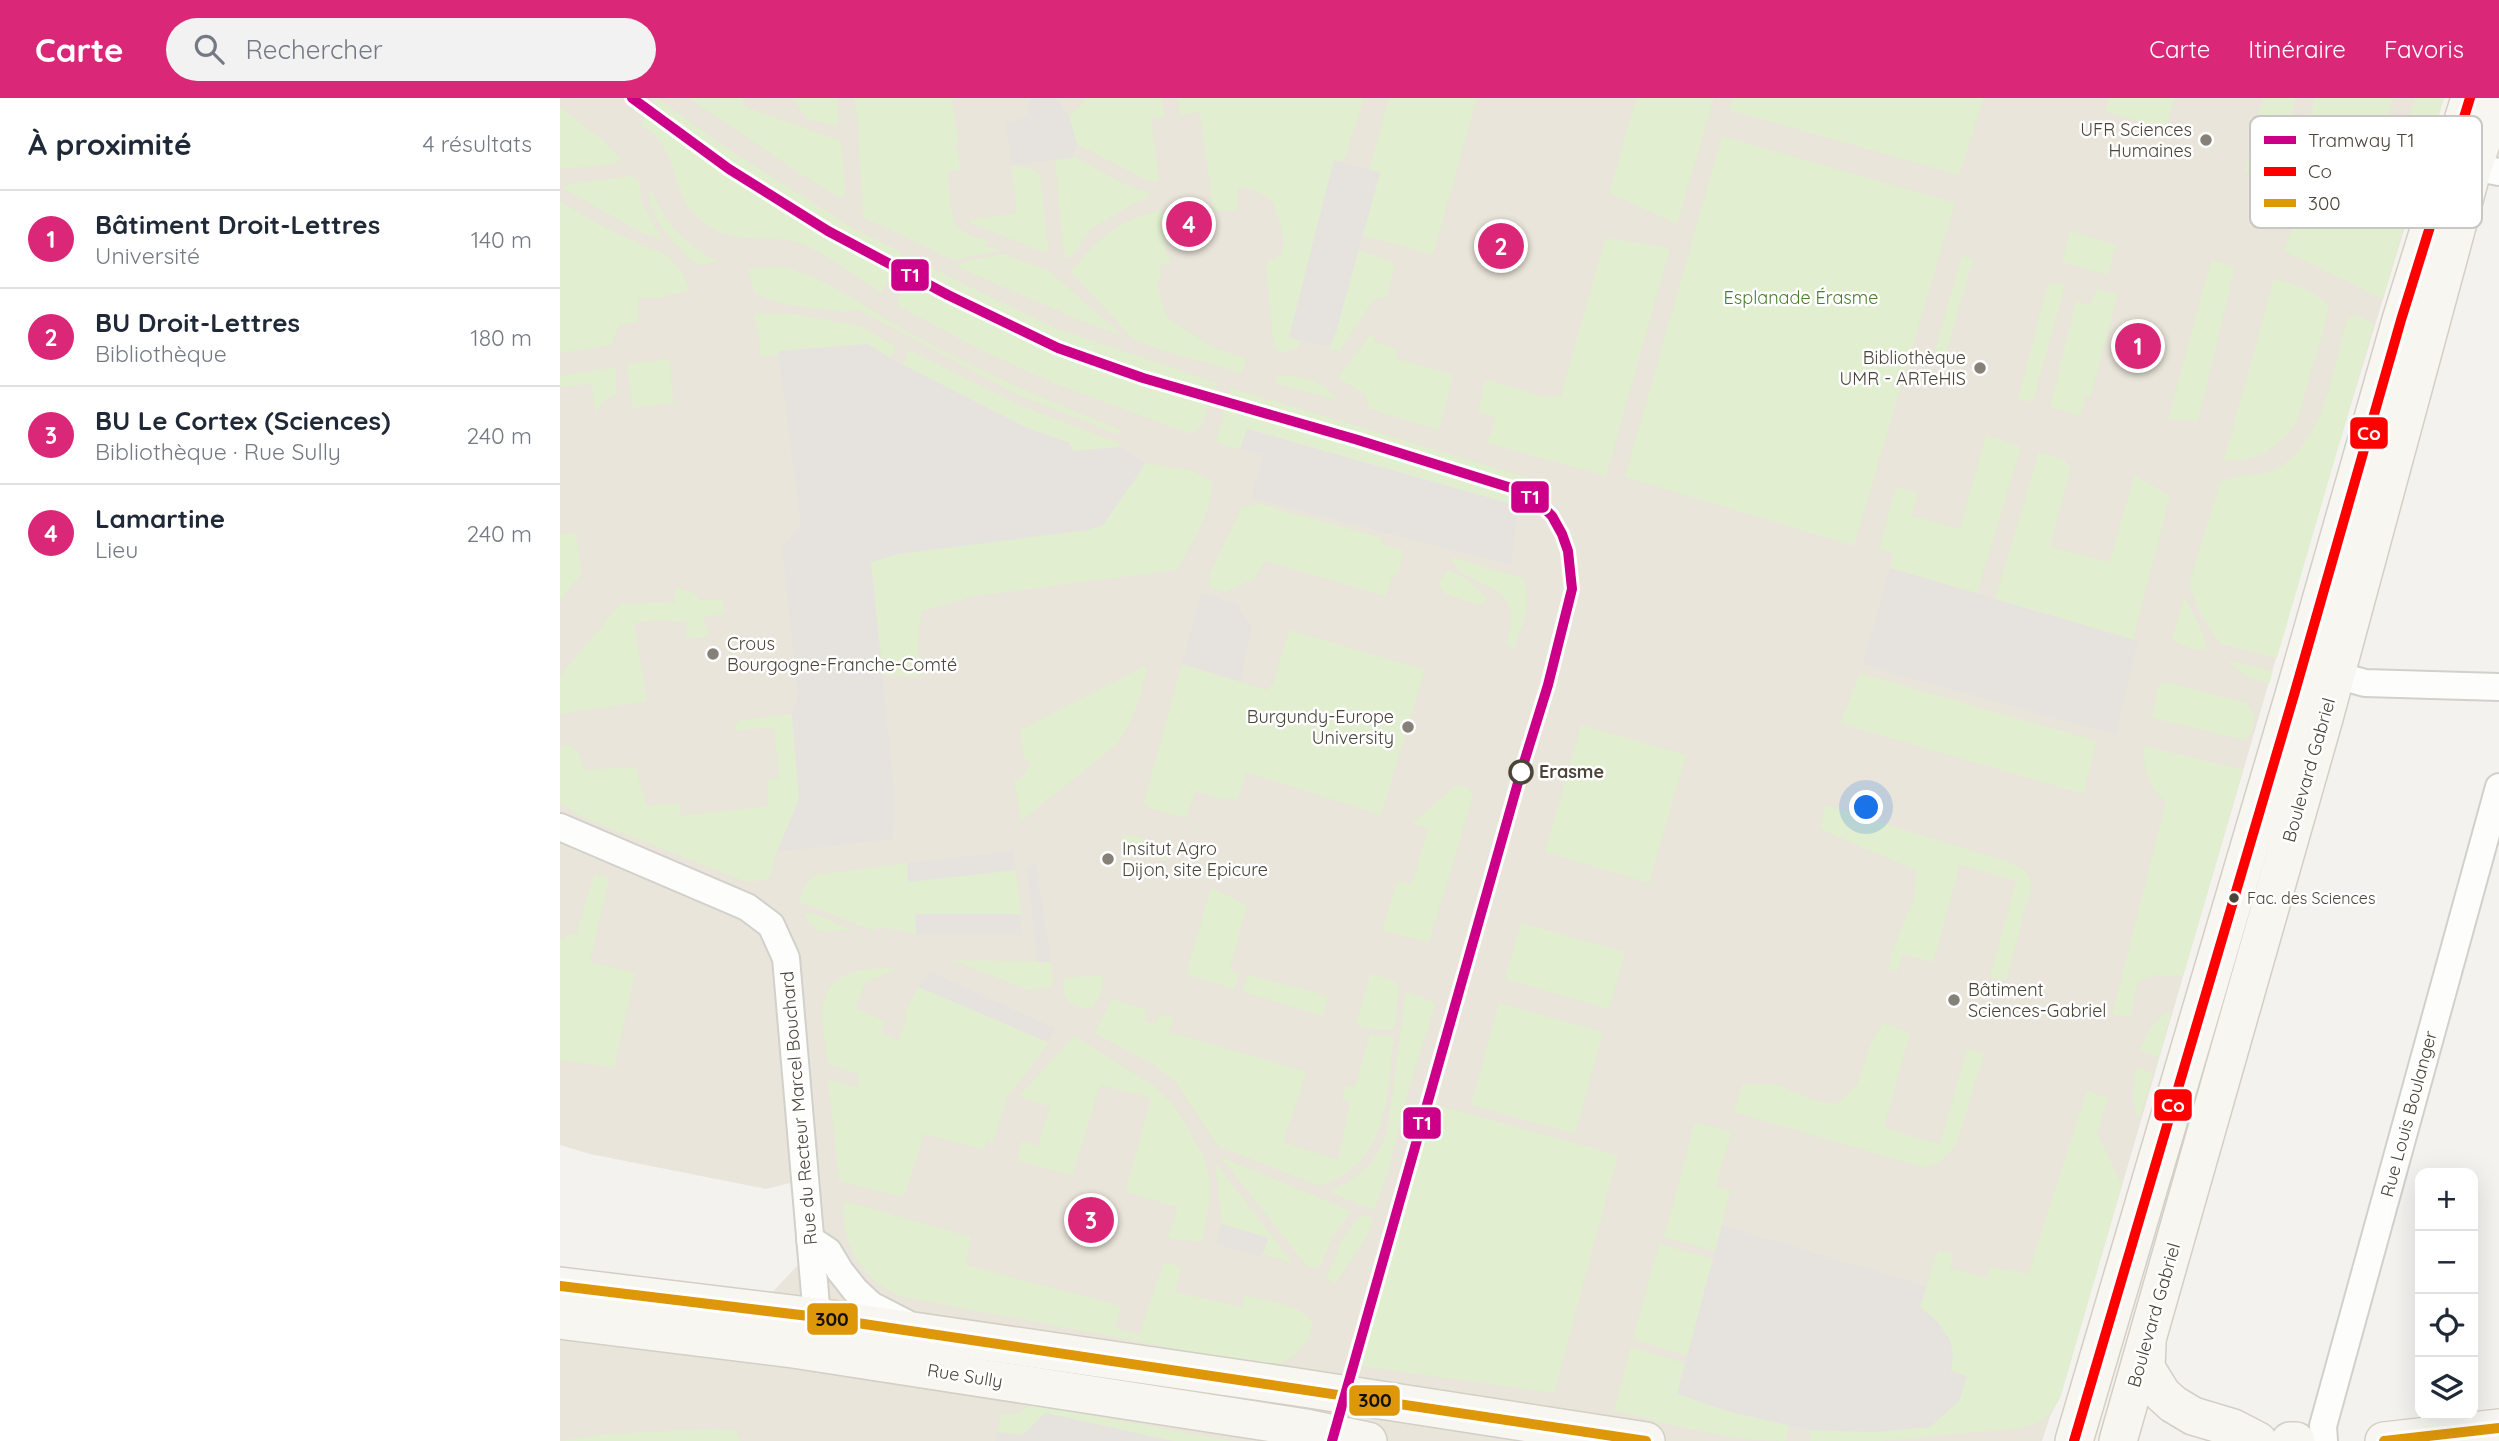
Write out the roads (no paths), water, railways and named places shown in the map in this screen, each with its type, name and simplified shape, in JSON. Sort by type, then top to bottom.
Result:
[{"type":"main road","name":"Boulevard Gabriel","points":[[2464,116],[2470,98]]},
{"type":"main road","name":"Boulevard Gabriel","points":[[2486,169],[2497,98]]},
{"type":"main road","name":"Boulevard Gabriel","points":[[2074,1441],[2430,228]]},
{"type":"main road","name":"Boulevard Gabriel","points":[[2118,1441],[2336,675],[2469,228]]},
{"type":"main road","points":[[2102,1441],[2105,1417],[2134,1307],[2143,1207]]},
{"type":"main road","name":"Rue Sully","points":[[560,1286],[817,1317],[1646,1441]]},
{"type":"main road","name":"Rue Sully","points":[[560,1320],[842,1357],[1306,1428],[1368,1441]]},
{"type":"main road","points":[[2147,1343],[2146,1368],[2168,1399],[2193,1416],[2233,1428],[2258,1441]]},
{"type":"main road","points":[[2384,1441],[2499,1428]]},
{"type":"main road","points":[[2290,1441],[2296,1441]]},
{"type":"street","points":[[2336,675],[2365,683],[2499,687]]},
{"type":"street","name":"Rue Louis Boulanger","points":[[2324,1441],[2323,1426],[2499,787]]},
{"type":"street","name":"Rue du Recteur Marcel Bouchard","points":[[560,827],[747,907],[771,925],[786,958],[817,1317]]},
{"type":"street","points":[[765,1311],[788,1300],[799,1290],[811,1248],[828,1251],[839,1271],[855,1290],[872,1305],[919,1332]]},
{"type":"street","points":[[817,1317],[842,1357]]},
{"type":"tram line","name":"T1","points":[[632,98],[729,169],[828,231],[948,295],[1058,348],[1143,378],[1358,440],[1521,491],[1552,516],[1562,534],[1568,551],[1572,589],[1548,685],[1332,1441]]},
{"type":"place","name":"UFR Sciences Humaines","points":[[2206,140]]},
{"type":"place","name":"Lamartine","points":[[1189,224]]},
{"type":"place","name":"BU Droit-Lettres","points":[[1501,246]]},
{"type":"place","name":"Bâtiment Droit-Lettres","points":[[2138,346]]},
{"type":"place","name":"Bibliothèque UMR - ARTeHIS","points":[[1980,368]]},
{"type":"place","name":"Crous Bourgogne-Franche-Comté","points":[[713,654]]},
{"type":"place","name":"Burgundy-Europe University","points":[[1408,727]]},
{"type":"place","name":"Erasme","points":[[1521,772]]},
{"type":"place","name":"Insitut Agro Dijon, site Epicure","points":[[1108,859]]},
{"type":"place","name":"Fac. des Sciences","points":[[2234,898]]},
{"type":"place","name":"Bâtiment Sciences-Gabriel","points":[[1954,1000]]},
{"type":"place","name":"BU Le Cortex (Sciences)","points":[[1091,1220]]},
{"type":"park label","name":"Esplanade Érasme","points":[[1801,298]]}]
